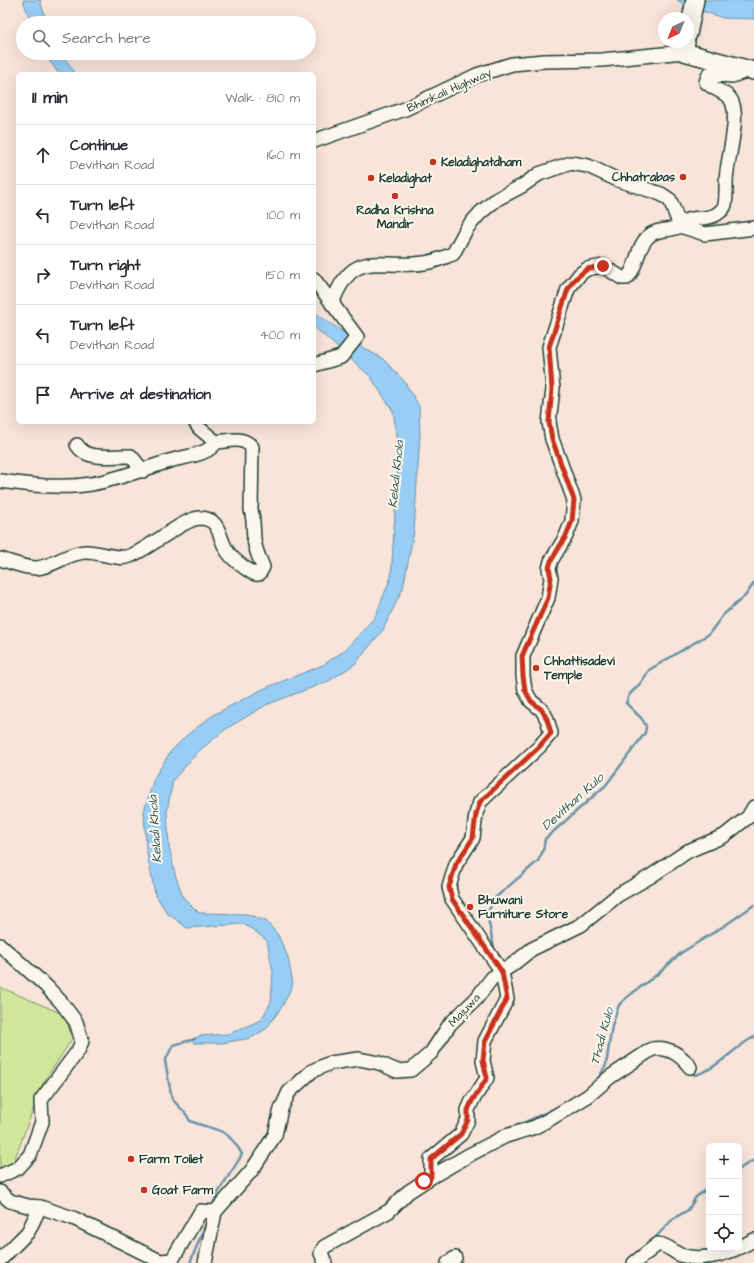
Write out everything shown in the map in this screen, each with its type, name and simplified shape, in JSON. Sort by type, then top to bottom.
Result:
[{"type":"main road","points":[[693,12],[695,0]]},
{"type":"main road","points":[[688,48],[752,70]]},
{"type":"street","name":"Bhimkali Highway","points":[[316,140],[405,109],[477,75],[512,64],[544,61],[602,60],[679,48]]},
{"type":"street","points":[[432,1176],[431,1159],[461,1134],[468,1120],[468,1110],[472,1101],[487,1078],[483,1060],[485,1041],[507,999],[502,972],[452,899],[449,887],[456,864],[473,838],[476,814],[480,802],[539,747],[551,733],[547,719],[542,710],[531,701],[525,690],[522,656],[548,598],[551,578],[549,568],[551,561],[566,536],[572,521],[574,500],[552,439],[549,422],[552,389],[549,347],[568,289],[580,274],[587,269],[603,266],[622,278],[626,278],[632,273],[641,248],[650,235],[680,226],[688,220],[705,219],[715,215],[724,206],[726,171],[732,140],[733,108],[732,101],[708,85],[706,82],[706,77],[709,74],[732,76],[752,70]]},
{"type":"street","points":[[332,304],[338,288],[345,277],[358,266],[380,262],[425,263],[454,254],[467,228],[480,213],[497,199],[522,186],[539,174],[571,163],[588,166],[618,180],[661,194],[670,200],[680,226]]},
{"type":"street","points":[[680,226],[705,234],[754,228]]},
{"type":"street","points":[[316,282],[356,338],[341,357],[316,364]]},
{"type":"street","points":[[0,559],[35,568],[46,566],[75,554],[85,552],[98,552],[118,557],[129,557],[159,541],[189,520],[199,518],[214,522],[218,527],[230,555],[244,568],[256,575],[259,574],[263,567],[256,554],[254,525],[251,510],[252,447],[248,442],[241,440],[216,442],[196,424]]},
{"type":"street","points":[[0,481],[54,487],[90,484],[143,471],[171,461],[203,453],[210,450],[216,442]]},
{"type":"street","points":[[78,445],[81,451],[92,456],[131,456],[143,471]]},
{"type":"street","name":"Majuwa","points":[[215,1212],[252,1170],[275,1136],[281,1109],[289,1092],[312,1071],[330,1063],[359,1059],[379,1063],[397,1071],[411,1070],[431,1053],[450,1024],[476,999],[492,978],[532,949],[581,925],[618,895],[651,876],[688,851],[724,836],[748,817],[754,807]]},
{"type":"street","points":[[0,945],[46,986],[61,1002],[76,1022],[82,1041],[74,1056],[41,1100],[42,1122],[30,1155],[18,1168],[0,1176]]},
{"type":"street","points":[[325,1263],[321,1253],[324,1247],[389,1211],[408,1192],[432,1176],[470,1154],[506,1136],[535,1127],[550,1119],[588,1096],[610,1077],[652,1049],[660,1048],[675,1053],[690,1067]]},
{"type":"street","points":[[0,1192],[10,1201],[28,1206],[40,1207],[73,1218],[160,1261],[172,1260],[199,1212],[202,1210],[215,1212],[205,1263]]},
{"type":"street","points":[[0,1260],[28,1232],[40,1207]]},
{"type":"street","points":[[634,1263],[658,1244],[668,1246],[680,1254],[704,1259],[720,1257],[754,1240]]},
{"type":"green space","points":[[0,987],[65,1015],[72,1039],[42,1085],[14,1161],[0,1169]]},
{"type":"water","points":[[23,0],[40,0],[45,16],[29,16]]},
{"type":"water","points":[[677,0],[754,0],[754,19],[723,18],[687,6]]},
{"type":"water","points":[[49,60],[66,60],[75,72],[58,72]]},
{"type":"water","points":[[316,313],[352,338],[362,347],[383,359],[404,381],[419,406],[420,435],[414,531],[403,588],[383,630],[355,664],[329,681],[266,705],[226,729],[200,750],[173,780],[167,811],[169,846],[175,874],[183,897],[199,913],[247,914],[266,921],[278,935],[288,957],[293,984],[283,1005],[266,1029],[251,1038],[222,1043],[194,1043],[192,1039],[200,1036],[228,1034],[261,1020],[271,1002],[273,972],[267,941],[255,931],[243,924],[187,928],[167,913],[155,894],[146,848],[144,811],[154,778],[171,751],[187,735],[213,715],[263,689],[323,665],[344,651],[375,617],[391,577],[399,449],[393,411],[370,376],[316,329]]},
{"type":"waterway","name":"Devithan Kulo","points":[[495,952],[487,914],[495,898],[538,861],[543,851],[545,839],[606,785],[645,733],[646,726],[642,719],[626,703],[629,695],[640,684],[649,670],[709,634],[723,615],[746,595],[754,583]]},
{"type":"waterway","name":"Thadi Kulo","points":[[598,1079],[606,1065],[612,1026],[619,1005],[681,953],[754,905]]},
{"type":"waterway","points":[[691,1072],[695,1075],[711,1068],[754,1037]]},
{"type":"waterway","name":"Keladi Khola","points":[[195,1039],[173,1045],[165,1061],[172,1099],[186,1114],[190,1121],[225,1134],[236,1145],[242,1154],[218,1193],[212,1207]]},
{"type":"waterway","name":"Thadi Kulo","points":[[517,1126],[558,1107]]},
{"type":"waterway","points":[[742,1167],[754,1160]]},
{"type":"waterway","points":[[651,1242],[673,1219],[688,1210],[696,1197],[706,1189]]},
{"type":"waterway","name":"Keladi Khola","points":[[190,1263],[207,1221]]},
{"type":"place","name":"Keladighatdham","points":[[433,162]]},
{"type":"place","name":"Chhatrabas","points":[[683,177]]},
{"type":"place","name":"Keladighat","points":[[371,178]]},
{"type":"place","name":"Radha Krishna Mandir","points":[[395,196]]},
{"type":"place","name":"Chhattisadevi Temple","points":[[536,668]]},
{"type":"place","name":"Bhuwani Furniture Store","points":[[470,907]]},
{"type":"place","name":"Farm Toilet","points":[[131,1159]]},
{"type":"place","name":"Goat Farm","points":[[144,1190]]},
{"type":"route","points":[[424,1181],[431,1177],[431,1159],[461,1134],[468,1120],[468,1110],[472,1101],[487,1078],[483,1060],[485,1041],[507,999],[502,972],[452,899],[449,887],[456,864],[473,838],[477,808],[480,802],[539,747],[551,733],[547,719],[542,710],[531,701],[525,690],[522,656],[548,598],[551,578],[549,568],[551,561],[566,536],[572,521],[574,500],[552,439],[549,422],[552,389],[548,355],[549,347],[560,319],[568,289],[574,280],[587,269],[595,266],[603,266]]}]
